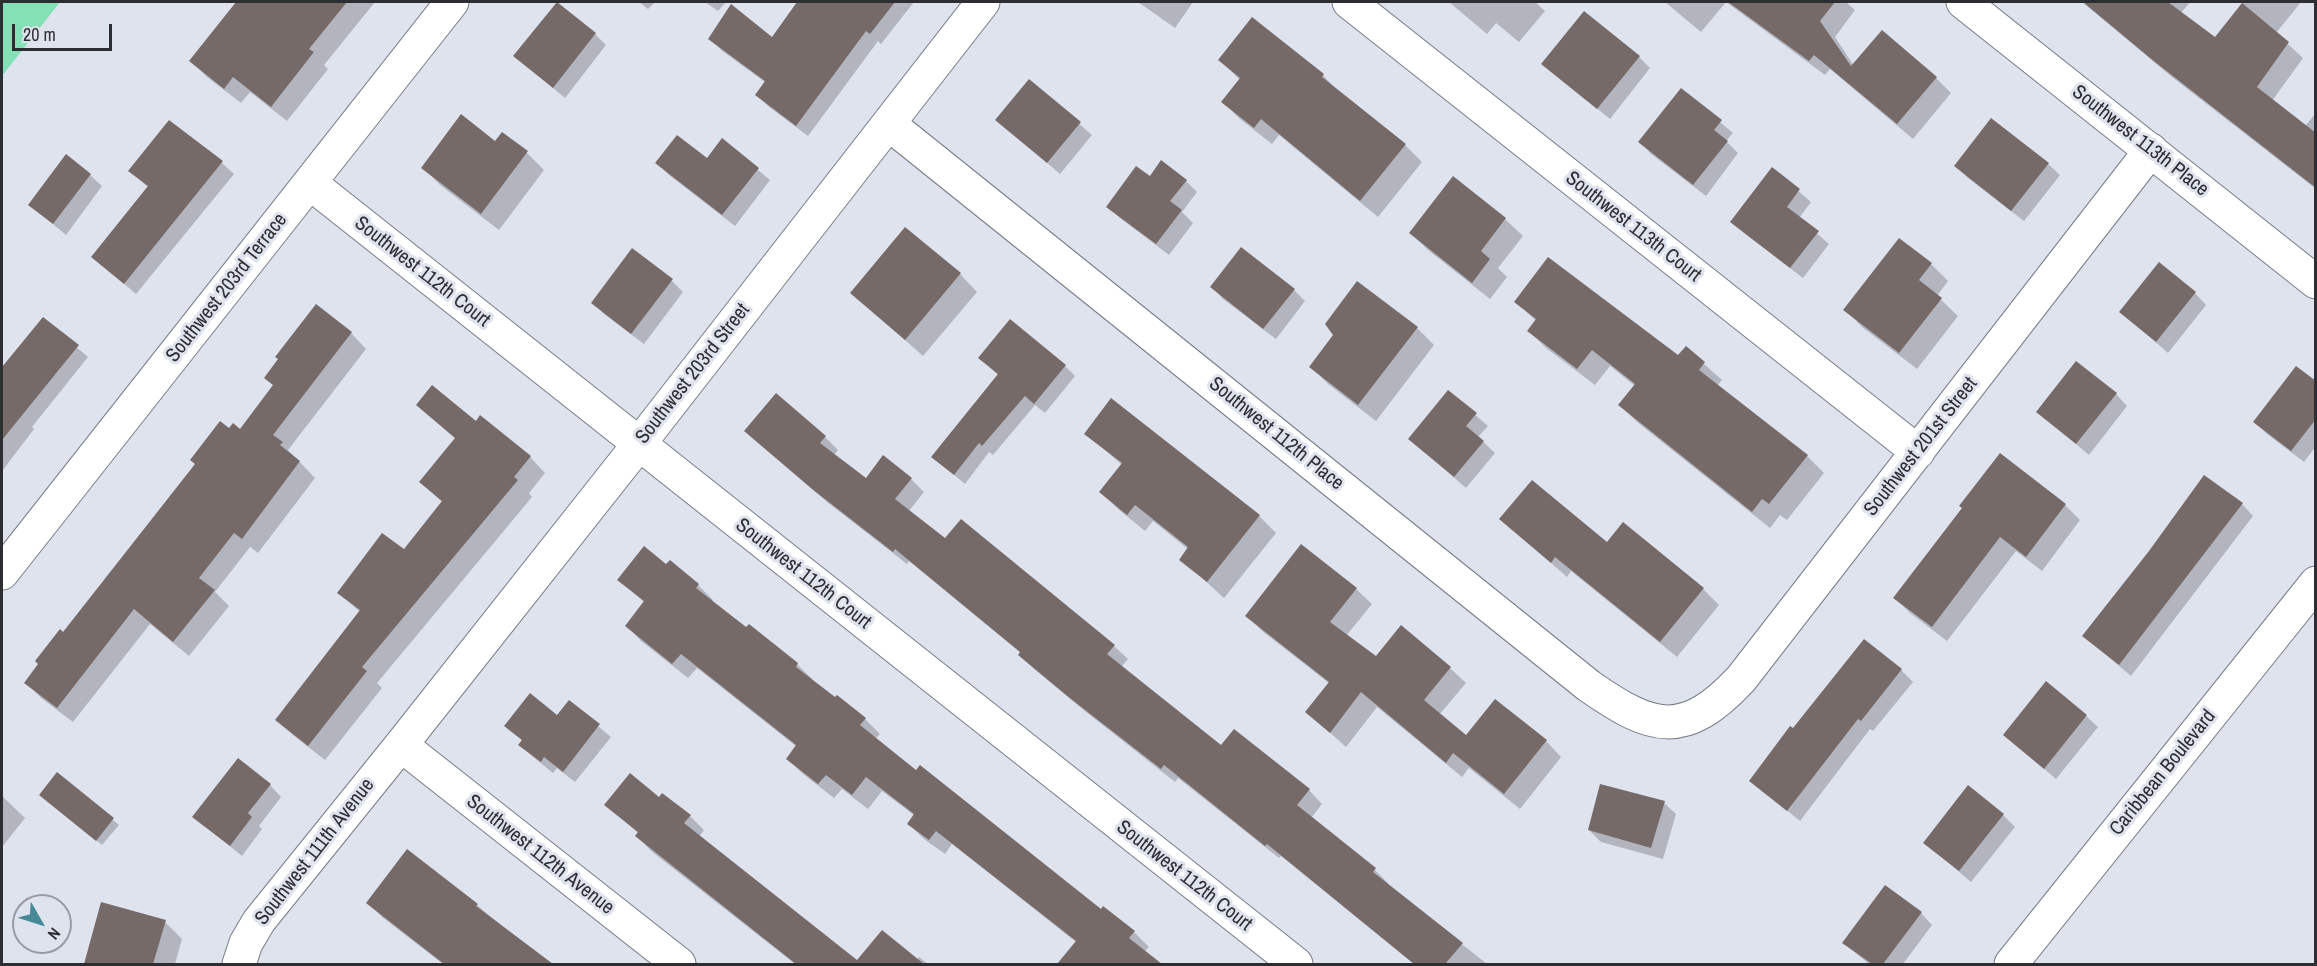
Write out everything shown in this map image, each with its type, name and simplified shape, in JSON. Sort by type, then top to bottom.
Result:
[{"type":"street","name":"Southwest 203rd Terrace","points":[[2,573],[452,2]]},
{"type":"street","name":"Southwest 203rd Street","points":[[401,746],[983,2]]},
{"type":"street","name":"Southwest 113th Court","points":[[1349,2],[1918,452]]},
{"type":"street","name":"Southwest 113th Place","points":[[1963,2],[2316,282]]},
{"type":"street","name":"Southwest 112th Place","points":[[889,124],[1589,686],[1633,714],[1651,721],[1674,723]]},
{"type":"street","name":"Southwest 201st Street","points":[[1674,723],[1710,708],[1741,679],[2151,150]]},
{"type":"street","name":"Southwest 112th Court","points":[[310,183],[1296,964]]},
{"type":"street","name":"Caribbean Boulevard","points":[[2011,964],[2316,583]]},
{"type":"street","name":"Southwest 111th Avenue","points":[[239,964],[246,943],[259,921],[401,746]]},
{"type":"street","name":"Southwest 112th Avenue","points":[[401,746],[679,964]]},
{"type":"green space","points":[[2,2],[60,2],[2,76]]},
{"type":"building","points":[[236,2],[347,2],[309,49],[314,52],[271,107],[233,77],[224,89],[189,61]]},
{"type":"building","points":[[557,2],[596,33],[553,88],[513,56]]},
{"type":"building","points":[[797,2],[895,2],[870,34],[866,31],[796,126],[755,95],[765,81],[708,39],[731,4],[772,37]]},
{"type":"building","points":[[1728,2],[1835,2],[1820,21],[1851,66],[1882,30],[1937,77],[1897,124],[1814,55],[1809,61]]},
{"type":"building","points":[[2083,2],[2168,2],[2215,37],[2242,3],[2289,42],[2257,87],[2316,133],[2316,188],[2155,62]]},
{"type":"building","points":[[1584,11],[1640,56],[1597,109],[1541,64]]},
{"type":"building","points":[[1252,17],[1324,74],[1322,77],[1406,144],[1360,201],[1261,119],[1254,128],[1221,102],[1240,78],[1218,60]]},
{"type":"building","points":[[1029,79],[1081,122],[1047,163],[995,120]]},
{"type":"building","points":[[1681,88],[1722,120],[1714,130],[1728,141],[1693,185],[1638,142]]},
{"type":"building","points":[[461,114],[495,141],[502,132],[528,151],[481,214],[421,168]]},
{"type":"building","points":[[1991,118],[2049,163],[2011,211],[1954,166]]},
{"type":"building","points":[[169,120],[223,161],[124,284],[91,257],[148,186],[128,171]]},
{"type":"building","points":[[677,135],[707,158],[722,138],[759,168],[722,215],[655,163]]},
{"type":"building","points":[[66,154],[91,174],[53,224],[28,205]]},
{"type":"building","points":[[1161,160],[1187,180],[1170,201],[1182,210],[1156,244],[1106,207],[1136,166],[1150,176]]},
{"type":"building","points":[[1772,167],[1800,189],[1787,207],[1819,231],[1790,268],[1730,222]]},
{"type":"building","points":[[1453,176],[1506,218],[1481,251],[1490,259],[1472,283],[1409,233]]},
{"type":"building","points":[[905,227],[961,273],[905,340],[850,293]]},
{"type":"building","points":[[1899,238],[1932,263],[1919,280],[1942,298],[1899,353],[1843,310]]},
{"type":"building","points":[[1241,247],[1295,289],[1263,329],[1210,287]]},
{"type":"building","points":[[632,248],[673,279],[631,334],[591,303]]},
{"type":"building","points":[[1548,257],[1678,355],[1686,346],[1705,362],[1699,370],[1808,455],[1769,504],[1762,499],[1752,512],[1618,405],[1635,384],[1592,350],[1577,369],[1527,331],[1536,319],[1514,302]]},
{"type":"building","points":[[2159,262],[2196,292],[2156,342],[2119,312]]},
{"type":"building","points":[[1357,281],[1418,327],[1358,405],[1309,367],[1333,335],[1325,324]]},
{"type":"building","points":[[316,304],[352,332],[273,435],[283,442],[280,445],[300,461],[242,539],[234,533],[199,578],[215,590],[173,642],[134,609],[57,708],[24,683],[38,664],[35,661],[60,629],[63,632],[195,464],[190,460],[220,421],[229,428],[233,423],[240,429],[273,385],[264,378],[278,359],[275,357]]},
{"type":"building","points":[[43,317],[79,345],[2,440],[2,367]]},
{"type":"building","points":[[1010,319],[1066,365],[1034,404],[1025,396],[982,446],[979,443],[954,475],[931,457],[998,374],[978,358]]},
{"type":"building","points":[[2076,361],[2117,393],[2076,444],[2036,412]]},
{"type":"building","points":[[2296,366],[2316,381],[2316,419],[2291,451],[2253,422]]},
{"type":"building","points":[[432,385],[476,421],[480,415],[531,456],[514,477],[518,480],[362,667],[367,671],[308,746],[275,720],[360,610],[337,593],[382,533],[404,549],[442,501],[419,482],[455,438],[416,405]]},
{"type":"building","points":[[1448,390],[1477,413],[1466,426],[1484,441],[1454,477],[1408,439]]},
{"type":"building","points":[[776,393],[826,436],[820,443],[866,478],[883,455],[912,478],[895,499],[945,538],[961,519],[1115,645],[1107,654],[1221,745],[1234,729],[1310,789],[1297,805],[1376,868],[1373,872],[1463,943],[1445,964],[1414,964],[1267,844],[1265,846],[1164,765],[1161,769],[1071,699],[1018,655],[1020,652],[895,549],[893,552],[812,489],[744,431]]},
{"type":"building","points":[[1111,398],[1260,515],[1207,582],[1179,560],[1188,547],[1135,505],[1127,515],[1099,492],[1122,463],[1084,434]]},
{"type":"building","points":[[2000,453],[2066,504],[2026,557],[2000,537],[1932,627],[1893,598],[1962,508],[1959,506]]},
{"type":"building","points":[[2204,475],[2243,503],[2119,665],[2082,636],[2149,551]]},
{"type":"building","points":[[1532,480],[1607,542],[1623,522],[1704,588],[1660,642],[1555,557],[1551,563],[1499,519]]},
{"type":"building","points":[[1301,544],[1357,588],[1330,622],[1376,656],[1401,625],[1451,667],[1424,700],[1466,735],[1495,699],[1547,740],[1504,794],[1453,753],[1446,763],[1361,692],[1330,733],[1305,712],[1329,682],[1245,616]]},
{"type":"building","points":[[644,546],[666,564],[670,560],[699,584],[696,588],[746,627],[749,624],[798,663],[796,667],[866,718],[860,725],[916,770],[920,765],[1101,909],[1103,906],[1135,931],[1129,938],[1162,964],[1057,964],[1076,941],[936,831],[929,840],[907,824],[914,814],[866,777],[852,795],[826,775],[818,784],[786,759],[796,745],[681,654],[672,664],[625,626],[644,601],[617,580]]},
{"type":"building","points":[[1864,639],[1902,669],[1861,721],[1858,719],[1787,811],[1749,781],[1790,726],[1793,728]]},
{"type":"building","points":[[2046,681],[2087,715],[2044,769],[2003,735]]},
{"type":"building","points":[[530,693],[557,715],[569,700],[600,724],[563,772],[544,757],[541,762],[518,745],[522,740],[504,726]]},
{"type":"building","points":[[238,758],[271,784],[248,813],[252,817],[230,846],[192,817]]},
{"type":"building","points":[[57,772],[114,818],[96,841],[39,795]]},
{"type":"building","points":[[630,773],[659,797],[662,793],[691,815],[684,823],[857,960],[882,930],[924,964],[796,964],[635,836],[638,832],[604,805]]},
{"type":"building","points":[[1600,784],[1665,801],[1651,848],[1588,830]]},
{"type":"building","points":[[1968,785],[2004,814],[1959,871],[1923,843]]},
{"type":"building","points":[[407,849],[478,904],[476,906],[553,964],[444,964],[366,903]]},
{"type":"building","points":[[1885,885],[1922,912],[1883,964],[1872,964],[1842,943]]},
{"type":"building","points":[[101,902],[166,920],[153,964],[84,964]]}]
